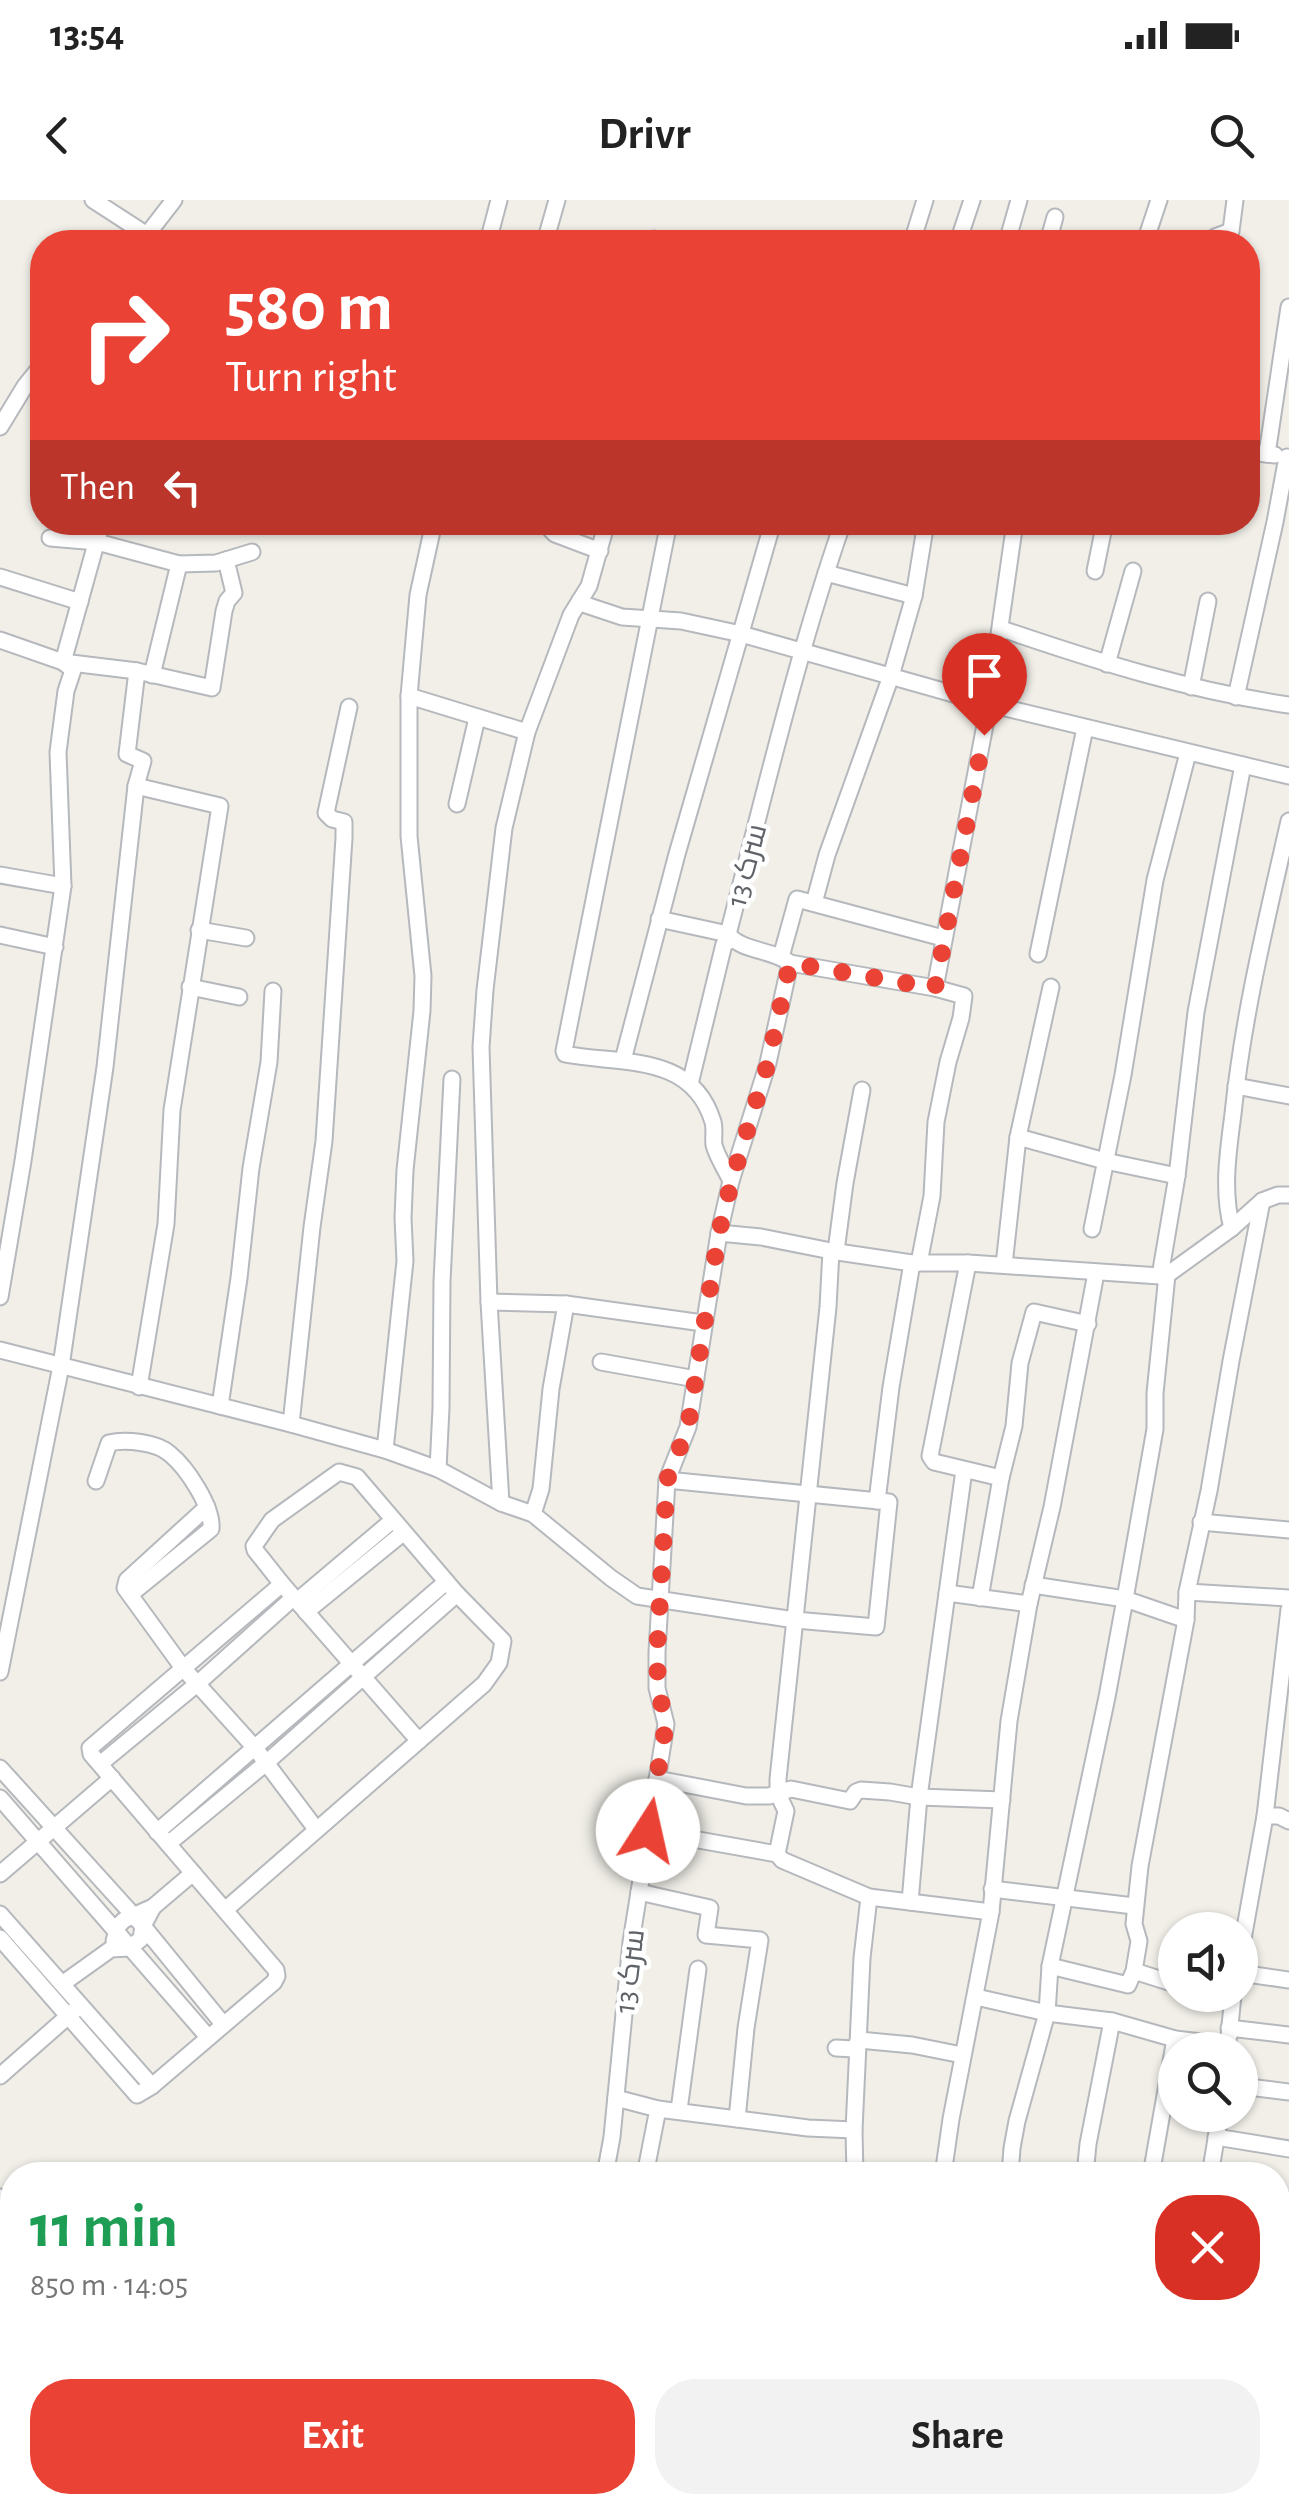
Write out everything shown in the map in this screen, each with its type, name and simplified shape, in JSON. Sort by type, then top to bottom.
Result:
[{"type":"street","points":[[94,200],[132,230]]},
{"type":"street","points":[[151,230],[174,200]]},
{"type":"street","points":[[491,230],[499,200]]},
{"type":"street","points":[[549,230],[558,200]]},
{"type":"street","points":[[916,230],[925,200]]},
{"type":"street","points":[[962,230],[972,200]]},
{"type":"street","points":[[1011,230],[1019,200]]},
{"type":"street","points":[[1149,230],[1159,200]]},
{"type":"street","points":[[1231,230],[1235,200]]},
{"type":"street","points":[[1051,230],[1055,217]]},
{"type":"street","points":[[1267,454],[1289,307]]},
{"type":"street","points":[[0,427],[30,380]]},
{"type":"street","points":[[1236,698],[1288,457],[1260,453]]},
{"type":"street","points":[[63,662],[99,535]]},
{"type":"street","points":[[385,1450],[405,1261],[405,1170],[422,1012],[423,976],[409,836],[408,696],[418,595],[431,535]]},
{"type":"street","points":[[558,535],[600,551]]},
{"type":"street","points":[[501,1503],[480,1047],[504,828],[527,732],[571,615],[589,586],[604,535]]},
{"type":"street","points":[[666,535],[564,1051],[578,1057],[663,1068],[690,1084],[713,1122],[714,1148],[732,1180]]},
{"type":"street","points":[[623,1060],[659,919],[770,535]]},
{"type":"street","name":"سرک 13","points":[[607,2162],[630,1942],[666,1724],[658,1688],[667,1480],[688,1427],[719,1232],[768,1063],[786,960],[730,937],[803,653],[840,535]]},
{"type":"street","points":[[814,903],[827,855],[891,676],[914,596],[924,535]]},
{"type":"street","points":[[935,988],[968,826],[1002,628],[1013,535]]},
{"type":"street","points":[[1095,570],[1102,535]]},
{"type":"street","points":[[50,538],[97,542],[179,564],[216,563],[252,552]]},
{"type":"street","points":[[0,640],[63,662],[144,673],[212,688],[224,611],[234,593],[226,560]]},
{"type":"street","points":[[0,1672],[61,1366],[105,1068],[142,761],[127,754],[144,673],[179,564]]},
{"type":"street","points":[[1107,664],[1132,572]]},
{"type":"street","points":[[826,574],[914,596]]},
{"type":"street","points":[[0,577],[80,602]]},
{"type":"street","points":[[580,600],[582,604],[622,616],[741,634],[989,704],[1289,776]]},
{"type":"street","points":[[1190,688],[1208,601]]},
{"type":"street","points":[[1002,628],[1190,688],[1289,705]]},
{"type":"street","points":[[0,1298],[62,886],[58,752],[72,670],[63,662]]},
{"type":"street","points":[[408,696],[527,732]]},
{"type":"street","points":[[292,1424],[324,1141],[344,838],[344,822],[326,814],[349,707]]},
{"type":"street","points":[[456,804],[477,718]]},
{"type":"street","points":[[1038,954],[1085,728]]},
{"type":"street","points":[[1092,1229],[1155,880],[1188,753]]},
{"type":"street","points":[[1011,2162],[1047,2013],[1050,1966],[1125,1598],[1154,1429],[1164,1276],[1196,1012],[1244,766]]},
{"type":"street","points":[[136,786],[220,806],[172,1110],[166,1224],[139,1387]]},
{"type":"street","points":[[1232,1228],[1227,1209],[1227,1168],[1243,1029],[1289,820]]},
{"type":"street","points":[[0,875],[62,886]]},
{"type":"street","points":[[876,1501],[891,1388],[932,1196],[936,1122],[964,996],[786,960],[797,899],[943,938]]},
{"type":"street","points":[[659,919],[730,937],[724,944],[690,1084]]},
{"type":"street","points":[[199,930],[246,938]]},
{"type":"street","points":[[0,934],[54,948]]},
{"type":"street","points":[[190,987],[239,997]]},
{"type":"street","points":[[1004,1266],[1018,1136],[1051,987]]},
{"type":"street","points":[[220,1406],[269,1062],[272,991]]},
{"type":"street","points":[[438,1469],[452,1079]]},
{"type":"street","points":[[1236,1086],[1289,1096]]},
{"type":"street","points":[[777,1854],[786,1811],[778,1794],[778,1780],[834,1251],[862,1090]]},
{"type":"street","points":[[1018,1136],[1105,1162],[1178,1176]]},
{"type":"street","points":[[719,1232],[915,1263],[1164,1276],[1232,1228],[1262,1201],[1289,1195]]},
{"type":"street","points":[[1050,1966],[1128,1985],[1134,1971],[1139,1941],[1134,1906],[1186,1620],[1187,1592],[1262,1201]]},
{"type":"street","points":[[968,1263],[930,1456],[934,1462],[1000,1478]]},
{"type":"street","points":[[945,2162],[991,1912],[1009,1721],[1096,1273]]},
{"type":"street","points":[[489,1302],[566,1304],[703,1323]]},
{"type":"street","points":[[533,1514],[540,1489],[551,1389],[566,1304]]},
{"type":"street","points":[[980,1598],[1000,1478],[1014,1426],[1020,1363],[1034,1312],[1088,1324]]},
{"type":"street","points":[[0,1350],[292,1424],[438,1469],[501,1503],[533,1514],[638,1596],[795,1620],[876,1627],[889,1502],[667,1480]]},
{"type":"street","points":[[601,1362],[696,1379]]},
{"type":"street","points":[[96,1482],[108,1443],[120,1440],[168,1452],[204,1500],[206,1510],[127,1580],[126,1588],[183,1668],[255,1748],[316,1829]]},
{"type":"street","points":[[910,1902],[919,1797],[964,1470]]},
{"type":"street","points":[[225,1910],[316,1829],[420,1741],[484,1684],[498,1662],[503,1641],[357,1477],[339,1472],[272,1520],[255,1550],[420,1741]]},
{"type":"street","points":[[1201,1522],[1289,1530]]},
{"type":"street","points":[[100,1764],[398,1526]]},
{"type":"street","points":[[0,1938],[74,2011],[137,2095],[274,1982],[276,1970],[91,1754],[90,1748],[282,1584]]},
{"type":"street","points":[[1033,1585],[1125,1598],[1186,1620]]},
{"type":"street","points":[[163,1838],[266,1762],[358,1671],[452,1588]]},
{"type":"street","points":[[1187,1592],[1289,1598]]},
{"type":"street","points":[[947,1593],[1029,1604]]},
{"type":"street","points":[[1248,1912],[1265,1816],[1289,1609]]},
{"type":"street","points":[[163,1838],[255,1748],[358,1671]]},
{"type":"street","points":[[0,1768],[138,1921],[223,2024]]},
{"type":"street","points":[[0,1874],[112,1778]]},
{"type":"street","points":[[657,1779],[746,1796],[778,1794],[791,1788],[850,1801],[861,1790],[1002,1800]]},
{"type":"street","points":[[0,1798],[114,1942],[129,1948],[208,2037]]},
{"type":"street","points":[[1265,1816],[1289,1820]]},
{"type":"street","points":[[648,1831],[777,1854],[782,1860],[869,1897],[991,1912]]},
{"type":"street","points":[[62,1984],[114,1942],[118,1926],[138,1921],[193,1874]]},
{"type":"street","points":[[992,1889],[1134,1906]]},
{"type":"street","points":[[639,1892],[710,1908],[706,1935],[760,1940],[746,2028],[738,2118]]},
{"type":"street","points":[[855,2162],[862,1958],[869,1897]]},
{"type":"street","points":[[0,1914],[62,1984],[74,2011]]},
{"type":"street","points":[[129,1948],[140,1940],[138,1921]]},
{"type":"street","points":[[679,2110],[698,1969]]},
{"type":"street","points":[[1134,1971],[1158,1979]]},
{"type":"street","points":[[1258,1976],[1289,1980]]},
{"type":"street","points":[[976,1997],[1047,2013],[1112,2020],[1158,2034]]},
{"type":"street","points":[[0,2076],[74,2011]]},
{"type":"street","points":[[1086,2162],[1112,2020]]},
{"type":"street","points":[[1258,2038],[1289,2035]]},
{"type":"street","points":[[836,2048],[854,2050],[859,2040]]},
{"type":"street","points":[[859,2040],[962,2054]]},
{"type":"street","points":[[1258,2088],[1289,2092]]},
{"type":"street","points":[[616,2098],[658,2109],[854,2130]]},
{"type":"street","points":[[648,2162],[658,2109]]},
{"type":"street","points":[[1153,2162],[1159,2132]]},
{"type":"street","points":[[1212,2162],[1217,2132]]},
{"type":"street","points":[[1216,2137],[1289,2149]]},
{"type":"route","points":[[648,1831],[666,1724],[658,1688],[657,1652],[667,1480],[688,1427],[719,1232],[768,1063],[790,963],[935,988],[984,735]]}]
